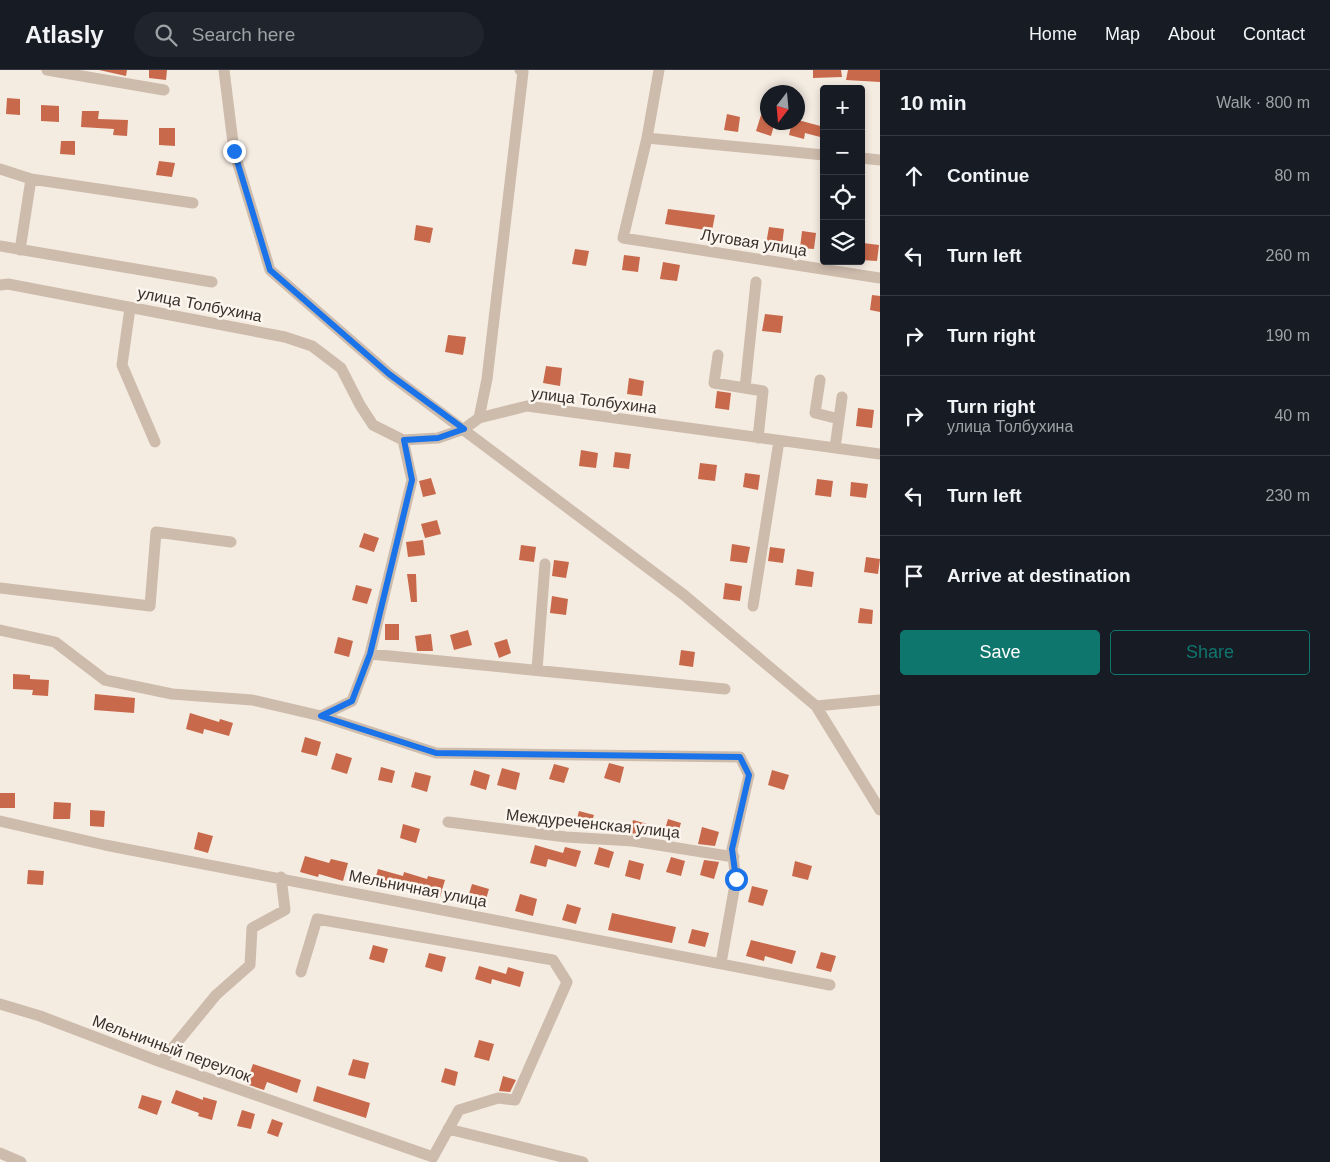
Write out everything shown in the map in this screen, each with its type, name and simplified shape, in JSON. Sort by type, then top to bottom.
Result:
[{"type":"street","points":[[47,70],[164,90]]},
{"type":"street","points":[[224,70],[234,151],[270,270],[389,374],[684,595],[816,706],[879,806]]},
{"type":"street","points":[[479,418],[487,379],[522,82],[523,72],[520,70]]},
{"type":"street","points":[[659,70],[647,138],[820,154]]},
{"type":"street","name":"Луговая улица","points":[[647,138],[623,238],[880,278]]},
{"type":"street","points":[[865,158],[880,160]]},
{"type":"street","points":[[0,169],[31,179],[193,203]]},
{"type":"street","points":[[20,250],[31,179]]},
{"type":"street","points":[[0,246],[212,282]]},
{"type":"street","points":[[744,388],[756,282]]},
{"type":"street","name":"улица Толбухина","points":[[0,284],[285,337],[312,346],[341,368],[372,425],[404,440],[438,438],[464,429],[479,418],[527,406],[880,454]]},
{"type":"street","points":[[130,308],[122,365],[155,442]]},
{"type":"street","points":[[718,355],[714,383],[763,392],[758,438]]},
{"type":"street","points":[[820,380],[815,413],[839,419]]},
{"type":"street","points":[[835,448],[842,397]]},
{"type":"street","points":[[321,716],[352,701],[370,654],[412,480],[404,440]]},
{"type":"street","points":[[753,606],[779,441]]},
{"type":"street","points":[[0,588],[150,606],[156,532],[231,542]]},
{"type":"street","points":[[537,670],[545,564]]},
{"type":"street","points":[[0,630],[55,642],[105,680],[172,694],[252,700],[321,716],[436,753],[740,757],[749,775],[732,849],[736,879],[721,963]]},
{"type":"street","points":[[370,654],[725,688]]},
{"type":"street","points":[[816,706],[880,700]]},
{"type":"street","name":"Мельничная улица","points":[[0,821],[105,845],[281,877],[830,985]]},
{"type":"street","name":"Междуреченская улица","points":[[448,822],[566,837],[633,841],[734,857]]},
{"type":"street","points":[[161,1062],[216,995],[250,965],[252,928],[284,910],[281,877]]},
{"type":"street","points":[[302,972],[317,919],[553,960],[567,982],[515,1100],[498,1098],[459,1110],[448,1129],[583,1162]]},
{"type":"street","name":"Мельничный переулок","points":[[0,1004],[40,1016],[161,1062],[333,1123],[433,1156],[448,1129]]},
{"type":"street","points":[[0,1153],[21,1162]]},
{"type":"building","points":[[99,70],[127,70],[126,76]]},
{"type":"building","points":[[149,70],[167,70],[166,80],[149,78]]},
{"type":"building","points":[[813,70],[841,70],[842,77],[813,78]]},
{"type":"building","points":[[848,70],[880,70],[880,82],[846,80]]},
{"type":"building","points":[[7,98],[20,99],[20,115],[6,114]]},
{"type":"building","points":[[41,105],[59,106],[59,122],[41,121]]},
{"type":"building","points":[[82,111],[99,111],[98,119],[128,120],[127,136],[113,135],[114,129],[81,127]]},
{"type":"building","points":[[727,114],[740,117],[738,132],[724,130]]},
{"type":"building","points":[[760,118],[760,130],[773,130],[771,136],[756,131]]},
{"type":"building","points":[[805,122],[820,126],[820,137],[805,133],[804,139],[789,135],[790,130],[805,130]]},
{"type":"building","points":[[159,128],[175,128],[175,146],[159,145]]},
{"type":"building","points":[[61,141],[75,141],[75,155],[60,154]]},
{"type":"building","points":[[159,161],[175,163],[172,177],[156,175]]},
{"type":"building","points":[[668,209],[715,215],[712,231],[665,224]]},
{"type":"building","points":[[416,225],[433,228],[430,243],[414,240]]},
{"type":"building","points":[[769,227],[784,229],[782,246],[766,244]]},
{"type":"building","points":[[802,231],[816,233],[814,249],[800,248]]},
{"type":"building","points":[[865,243],[879,245],[877,261],[865,260]]},
{"type":"building","points":[[575,249],[589,251],[586,266],[572,264]]},
{"type":"building","points":[[624,255],[640,257],[638,272],[622,270]]},
{"type":"building","points":[[663,262],[680,265],[677,281],[660,279]]},
{"type":"building","points":[[872,295],[880,296],[880,312],[870,310]]},
{"type":"building","points":[[765,314],[783,316],[781,333],[762,331]]},
{"type":"building","points":[[448,335],[466,337],[463,355],[445,352]]},
{"type":"building","points":[[546,366],[562,368],[560,386],[543,383]]},
{"type":"building","points":[[629,378],[644,381],[642,396],[627,394]]},
{"type":"building","points":[[717,391],[731,393],[729,410],[715,408]]},
{"type":"building","points":[[858,408],[874,410],[872,428],[856,426]]},
{"type":"building","points":[[581,450],[598,453],[596,468],[579,466]]},
{"type":"building","points":[[615,452],[631,454],[629,469],[613,467]]},
{"type":"building","points":[[700,463],[717,465],[715,481],[698,479]]},
{"type":"building","points":[[745,473],[760,475],[758,490],[743,487]]},
{"type":"building","points":[[431,478],[436,494],[423,497],[419,481]]},
{"type":"building","points":[[817,479],[833,481],[831,497],[815,495]]},
{"type":"building","points":[[851,482],[868,484],[866,498],[850,496]]},
{"type":"building","points":[[437,520],[441,534],[425,538],[421,524]]},
{"type":"building","points":[[364,533],[379,538],[374,552],[359,547]]},
{"type":"building","points":[[423,540],[425,555],[408,557],[406,542]]},
{"type":"building","points":[[732,544],[750,547],[747,563],[730,561]]},
{"type":"building","points":[[521,545],[536,547],[534,562],[519,560]]},
{"type":"building","points":[[770,547],[785,549],[783,563],[768,561]]},
{"type":"building","points":[[866,557],[880,559],[878,574],[864,572]]},
{"type":"building","points":[[554,560],[569,562],[566,578],[552,576]]},
{"type":"building","points":[[797,569],[814,572],[812,587],[795,585]]},
{"type":"building","points":[[407,574],[416,574],[417,602],[411,602]]},
{"type":"building","points":[[725,583],[742,586],[740,601],[723,599]]},
{"type":"building","points":[[356,585],[372,589],[367,604],[352,600]]},
{"type":"building","points":[[552,596],[568,599],[566,615],[550,613]]},
{"type":"building","points":[[860,608],[873,610],[872,624],[858,623]]},
{"type":"building","points":[[385,624],[399,624],[399,640],[385,640]]},
{"type":"building","points":[[468,630],[472,645],[454,650],[450,635]]},
{"type":"building","points":[[431,634],[433,651],[417,651],[415,636]]},
{"type":"building","points":[[338,637],[353,641],[349,657],[334,653]]},
{"type":"building","points":[[507,639],[511,653],[499,658],[494,643]]},
{"type":"building","points":[[681,650],[695,652],[693,667],[679,665]]},
{"type":"building","points":[[13,674],[30,675],[30,679],[49,680],[48,696],[32,695],[33,690],[13,689]]},
{"type":"building","points":[[95,694],[135,698],[134,713],[94,710]]},
{"type":"building","points":[[190,713],[219,722],[220,719],[233,723],[229,736],[204,729],[203,734],[186,729]]},
{"type":"building","points":[[305,737],[321,742],[317,756],[301,752]]},
{"type":"building","points":[[336,753],[352,758],[347,774],[331,769]]},
{"type":"building","points":[[609,763],[624,767],[620,783],[604,778]]},
{"type":"building","points":[[554,764],[569,768],[564,783],[549,779]]},
{"type":"building","points":[[381,767],[395,771],[392,783],[378,780]]},
{"type":"building","points":[[502,768],[520,773],[516,790],[497,785]]},
{"type":"building","points":[[474,770],[490,775],[486,790],[470,785]]},
{"type":"building","points":[[772,770],[789,775],[784,790],[768,785]]},
{"type":"building","points":[[415,772],[431,776],[427,792],[411,787]]},
{"type":"building","points":[[0,793],[15,793],[15,808],[0,808]]},
{"type":"building","points":[[54,802],[71,803],[70,819],[53,819]]},
{"type":"building","points":[[90,810],[105,811],[104,827],[90,826]]},
{"type":"building","points":[[579,811],[594,815],[589,830],[575,826]]},
{"type":"building","points":[[668,819],[681,823],[676,839],[663,836]]},
{"type":"building","points":[[633,820],[651,825],[648,836],[630,833]]},
{"type":"building","points":[[403,824],[420,829],[416,843],[400,838]]},
{"type":"building","points":[[702,827],[719,832],[715,846],[698,844]]},
{"type":"building","points":[[198,832],[213,836],[208,853],[194,849]]},
{"type":"building","points":[[535,845],[563,853],[565,847],[581,851],[576,867],[548,859],[546,867],[530,863]]},
{"type":"building","points":[[599,847],[614,852],[609,868],[594,864]]},
{"type":"building","points":[[305,856],[329,863],[331,859],[348,863],[343,881],[319,874],[318,877],[300,872]]},
{"type":"building","points":[[671,857],[685,861],[681,876],[666,872]]},
{"type":"building","points":[[629,860],[644,864],[640,880],[625,876]]},
{"type":"building","points":[[704,860],[719,862],[714,879],[700,875]]},
{"type":"building","points":[[795,861],[812,866],[808,880],[792,876]]},
{"type":"building","points":[[378,869],[403,876],[404,872],[427,879],[428,876],[445,880],[440,897],[390,884],[389,888],[374,883]]},
{"type":"building","points":[[28,870],[44,871],[43,885],[27,884]]},
{"type":"building","points":[[472,884],[489,889],[484,906],[467,901]]},
{"type":"building","points":[[752,886],[768,890],[763,906],[748,902]]},
{"type":"building","points":[[520,894],[537,899],[533,916],[515,911]]},
{"type":"building","points":[[567,904],[581,908],[576,924],[562,920]]},
{"type":"building","points":[[612,913],[676,927],[672,943],[608,930]]},
{"type":"building","points":[[692,929],[709,933],[705,947],[688,943]]},
{"type":"building","points":[[751,940],[796,951],[792,964],[765,956],[764,961],[746,956]]},
{"type":"building","points":[[373,945],[388,949],[384,963],[369,959]]},
{"type":"building","points":[[821,952],[836,956],[831,972],[816,968]]},
{"type":"building","points":[[429,953],[446,957],[442,972],[425,967]]},
{"type":"building","points":[[479,966],[506,974],[508,967],[524,972],[520,987],[492,979],[491,984],[475,979]]},
{"type":"building","points":[[479,1040],[494,1044],[489,1061],[474,1057]]},
{"type":"building","points":[[353,1059],[369,1063],[365,1079],[348,1075]]},
{"type":"building","points":[[253,1064],[301,1080],[297,1093],[267,1082],[264,1090],[246,1084]]},
{"type":"building","points":[[445,1068],[458,1072],[455,1086],[441,1082]]},
{"type":"building","points":[[503,1076],[516,1080],[510,1092],[499,1091]]},
{"type":"building","points":[[317,1086],[370,1103],[366,1118],[313,1101]]},
{"type":"building","points":[[176,1090],[203,1100],[203,1097],[217,1101],[212,1120],[198,1116],[199,1113],[171,1103]]},
{"type":"building","points":[[142,1095],[162,1101],[157,1115],[138,1108]]},
{"type":"building","points":[[242,1110],[255,1114],[251,1129],[237,1126]]},
{"type":"building","points":[[272,1119],[283,1123],[278,1137],[267,1133]]},
{"type":"route","points":[[234,151],[270,270],[389,374],[464,429],[438,438],[404,440],[412,480],[370,654],[352,701],[321,716],[436,753],[740,757],[749,775],[732,849],[736,879]]}]
